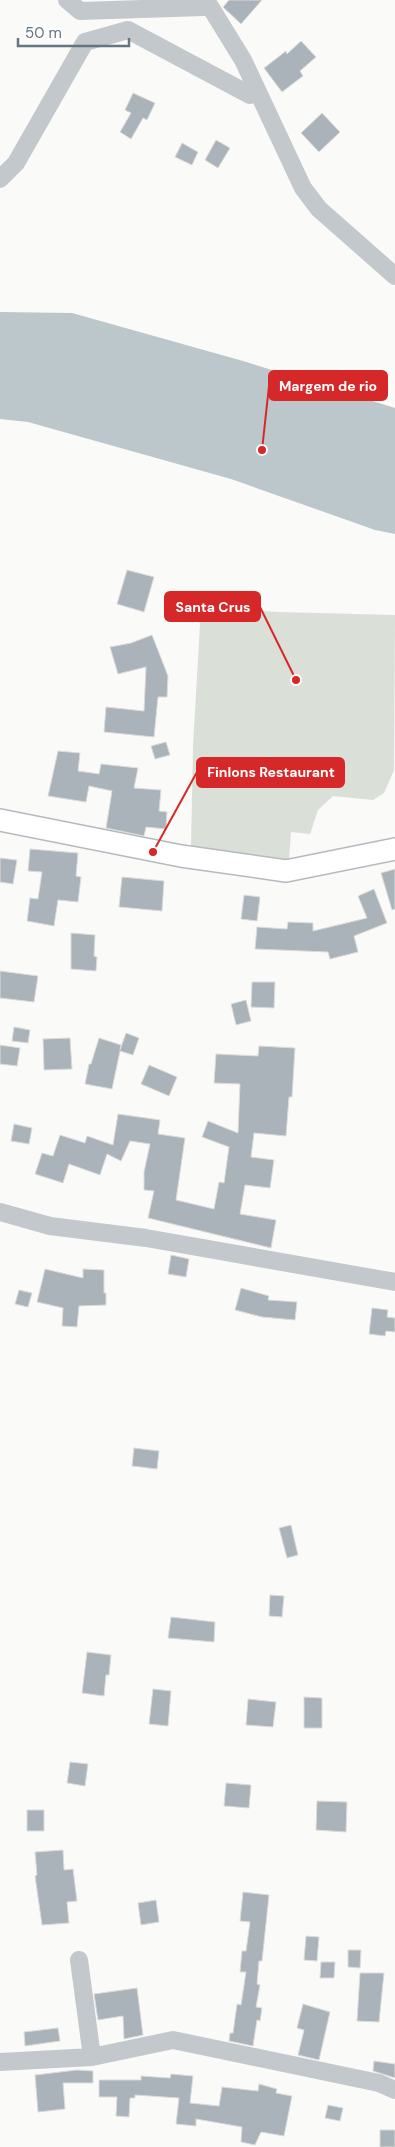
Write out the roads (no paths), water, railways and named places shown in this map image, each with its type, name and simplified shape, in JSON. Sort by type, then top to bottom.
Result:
[{"type":"main road","points":[[0,820],[181,856],[286,871],[395,849]]},
{"type":"street","points":[[67,0],[80,11],[205,4],[243,60],[303,188],[319,209],[395,276]]},
{"type":"street","points":[[0,180],[16,163],[85,42],[128,30],[250,95]]},
{"type":"street","points":[[0,1212],[50,1226],[146,1238],[395,1282]]},
{"type":"street","points":[[79,1960],[92,2058]]},
{"type":"street","points":[[0,2062],[92,2058],[173,2040],[379,2083],[395,2090]]},
{"type":"place","name":"Margem de rio","points":[[262,450]]},
{"type":"place","name":"Santa Crus","points":[[296,680]]},
{"type":"place","name":"Finlons Restaurant","points":[[153,852]]}]
